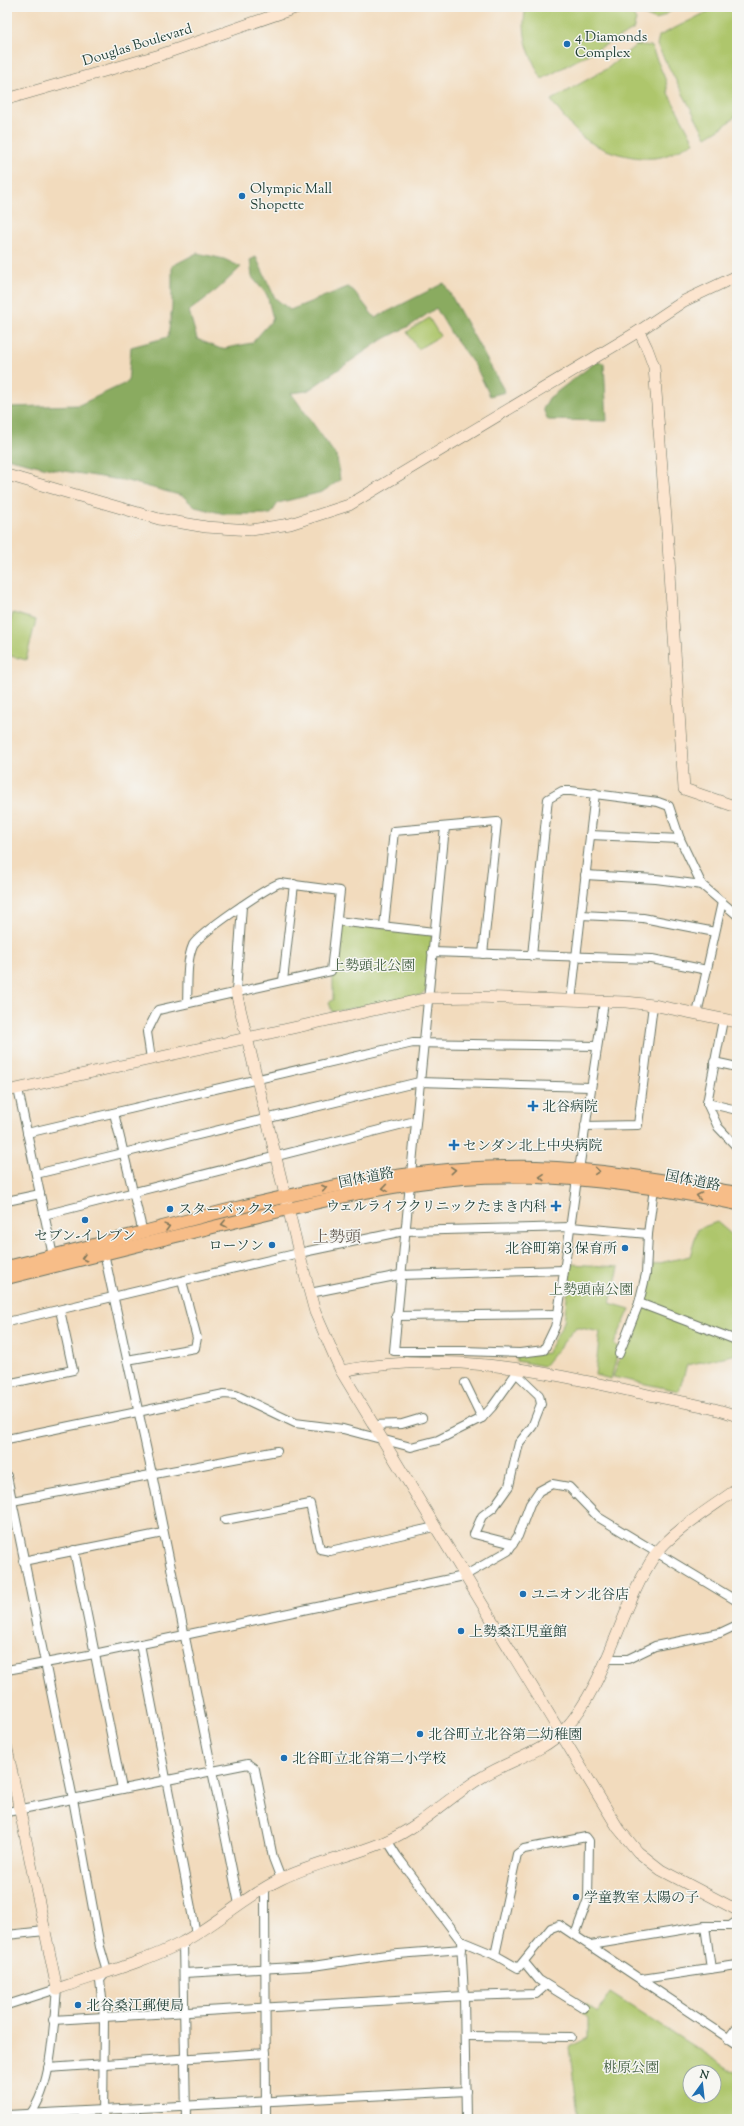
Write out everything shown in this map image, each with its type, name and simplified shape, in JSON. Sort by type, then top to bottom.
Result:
[{"type":"main road","name":"国体道路","points":[[7,1267],[286,1197],[358,1181],[410,1179],[499,1167],[578,1174],[650,1178],[737,1193]]},
{"type":"main road","name":"国体道路","points":[[578,1174],[737,1204]]},
{"type":"main road","name":"国体道路","points":[[7,1278],[410,1179]]},
{"type":"street","name":"Douglas Boulevard","points":[[7,99],[160,55],[298,7]]},
{"type":"street","points":[[7,475],[159,519],[206,527],[251,530],[290,524],[349,505],[639,331],[684,301],[737,276]]},
{"type":"street","points":[[639,331],[654,367],[668,544],[684,789],[737,807]]},
{"type":"street","points":[[532,956],[548,799],[566,790],[664,803],[672,811],[680,838],[702,885],[737,915]]},
{"type":"street","points":[[571,1001],[595,794]]},
{"type":"street","points":[[384,926],[394,831],[497,822],[484,954]]},
{"type":"street","points":[[444,826],[404,1231],[394,1351],[520,1353],[544,1350],[555,1327],[558,1314],[590,1087],[604,1002]]},
{"type":"street","points":[[590,835],[680,838]]},
{"type":"street","points":[[586,875],[656,878],[702,885]]},
{"type":"street","points":[[151,1059],[147,1032],[158,1010],[186,1002],[331,971],[340,891],[280,883],[272,886],[242,906],[194,943],[191,952],[186,1002]]},
{"type":"street","points":[[283,981],[294,884]]},
{"type":"street","points":[[696,1014],[722,902]]},
{"type":"street","points":[[242,906],[236,992],[310,1293],[321,1328],[341,1371],[372,1425],[542,1706],[562,1732],[618,1828],[638,1852],[661,1870],[737,1910]]},
{"type":"street","points":[[581,915],[643,918],[715,932]]},
{"type":"street","points":[[336,921],[434,932]]},
{"type":"street","points":[[432,952],[652,960],[707,970]]},
{"type":"street","points":[[53,1256],[27,1133],[12,1090],[246,1037],[428,998],[476,997],[604,1002],[653,1006],[737,1022]]},
{"type":"street","points":[[585,1126],[638,1125],[653,1006]]},
{"type":"street","points":[[723,1020],[707,1104],[718,1127],[737,1147]]},
{"type":"street","points":[[27,1133],[256,1078],[414,1043],[597,1046]]},
{"type":"street","points":[[714,1062],[737,1067]]},
{"type":"street","points":[[36,1174],[419,1082],[590,1087]]},
{"type":"street","points":[[707,1104],[737,1110]]},
{"type":"street","points":[[114,1113],[143,1233]]},
{"type":"street","points":[[44,1215],[415,1121]]},
{"type":"street","points":[[619,1354],[639,1303],[646,1274],[648,1234],[654,1188]]},
{"type":"street","points":[[7,1201],[40,1194]]},
{"type":"street","points":[[7,1322],[299,1253],[404,1231],[571,1227],[648,1234]]},
{"type":"street","points":[[104,1253],[152,1474],[239,1904]]},
{"type":"street","points":[[310,1293],[400,1275],[564,1270]]},
{"type":"street","points":[[127,1360],[195,1348],[197,1338],[182,1281]]},
{"type":"street","points":[[639,1303],[736,1340]]},
{"type":"street","points":[[7,1384],[74,1370],[60,1310]]},
{"type":"street","points":[[396,1316],[558,1314]]},
{"type":"street","points":[[341,1371],[369,1366],[429,1362],[470,1362],[683,1402],[737,1416]]},
{"type":"street","points":[[7,1439],[224,1394],[236,1395],[295,1423],[343,1429],[411,1447],[438,1440],[482,1418],[492,1407],[518,1371]]},
{"type":"street","points":[[513,1544],[474,1534],[482,1516],[494,1507],[510,1486],[519,1443],[532,1427],[541,1404],[539,1395],[518,1371]]},
{"type":"street","points":[[465,1383],[482,1418]]},
{"type":"street","points":[[372,1425],[402,1424],[422,1418]]},
{"type":"street","points":[[12,1501],[277,1451]]},
{"type":"street","points":[[7,1476],[23,1561],[73,1799],[100,1946],[107,1971]]},
{"type":"street","points":[[7,1670],[94,1654],[464,1576],[508,1551],[518,1536],[530,1504],[539,1491],[552,1484],[569,1487],[598,1517],[737,1601]]},
{"type":"street","points":[[7,2005],[143,1960],[183,1942],[239,1904],[281,1879],[387,1840],[420,1822],[482,1777],[545,1746],[562,1732],[583,1704],[605,1659],[639,1582],[656,1553],[676,1534],[737,1489]]},
{"type":"street","points":[[225,1520],[310,1504],[320,1549],[330,1551],[435,1527]]},
{"type":"street","points":[[23,1561],[163,1534]]},
{"type":"street","points":[[74,1550],[122,1789]]},
{"type":"street","points":[[605,1659],[628,1659],[655,1646],[720,1633],[737,1625]]},
{"type":"street","points":[[140,1644],[196,1934]]},
{"type":"street","points":[[7,1749],[57,1989],[48,2068],[44,2088],[33,2113],[26,2119]]},
{"type":"street","points":[[7,1812],[248,1764],[255,1769],[273,1858],[281,1879]]},
{"type":"street","points":[[495,1955],[517,1854],[524,1849],[586,1837],[589,1841],[588,1899],[575,1934]]},
{"type":"street","points":[[387,1840],[461,1945],[464,1996],[466,2119]]},
{"type":"street","points":[[265,1888],[266,2119]]},
{"type":"street","points":[[591,1945],[705,1926],[725,1927],[730,1926],[737,1921]]},
{"type":"street","points":[[184,1973],[313,1966],[461,1945],[495,1955],[518,1968],[554,1925],[559,1925],[575,1934],[737,2044]]},
{"type":"street","points":[[705,1926],[711,1969]]},
{"type":"street","points":[[7,1935],[45,1930]]},
{"type":"street","points":[[183,1942],[186,2119]]},
{"type":"street","points":[[524,1962],[546,1985],[557,1990],[584,2008]]},
{"type":"street","points":[[642,1979],[737,1965]]},
{"type":"street","points":[[103,2119],[104,2017],[100,1980],[107,1971]]},
{"type":"street","points":[[53,2020],[464,1996],[536,1994],[546,1985]]},
{"type":"street","points":[[728,2038],[737,2027]]},
{"type":"street","points":[[465,2036],[571,2037]]},
{"type":"street","points":[[48,2068],[104,2063],[186,2060],[266,2053]]},
{"type":"street","points":[[7,2115],[33,2113],[53,2115],[103,2109],[466,2091]]},
{"type":"green space","name":"4 Diamonds Complex","points":[[526,7],[628,7],[636,20],[633,30],[542,79],[533,62],[525,36],[524,17]]},
{"type":"green space","points":[[638,7],[678,7],[656,20],[642,14]]},
{"type":"green space","points":[[717,7],[737,7],[737,115],[724,126],[706,137],[657,45],[659,36]]},
{"type":"green space","points":[[636,45],[651,46],[666,81],[668,93],[694,142],[661,157],[641,158],[619,154],[597,146],[576,131],[551,100],[608,68]]},
{"type":"green space","points":[[197,253],[224,259],[241,267],[218,289],[189,311],[197,339],[221,349],[252,343],[273,319],[267,295],[252,277],[250,260],[256,257],[275,298],[290,310],[348,287],[354,291],[375,318],[444,283],[505,392],[490,396],[476,367],[452,335],[436,308],[413,324],[380,341],[307,391],[291,393],[337,457],[340,480],[322,492],[278,503],[271,514],[225,514],[195,507],[183,496],[127,481],[51,469],[7,458],[7,409],[9,407],[79,405],[128,382],[131,347],[168,337],[172,307],[172,266]]},
{"type":"green space","points":[[429,318],[440,336],[418,349],[407,332]]},
{"type":"green space","points":[[596,362],[604,363],[607,421],[548,420],[543,409],[549,398]]},
{"type":"green space","points":[[13,613],[36,620],[26,660],[7,655],[7,634]]},
{"type":"green space","name":"上勢頭北公園","points":[[338,923],[432,933],[426,990],[421,995],[332,1012],[329,1002],[333,1000],[333,973]]},
{"type":"green space","points":[[717,1222],[731,1234],[735,1252],[737,1253],[737,1354],[687,1365],[679,1391],[613,1377],[647,1284],[651,1265],[690,1256],[698,1229]]},
{"type":"green space","name":"上勢頭南公園","points":[[571,1264],[619,1267],[610,1303],[630,1309],[614,1344],[619,1347],[611,1379],[595,1375],[600,1332],[576,1327],[544,1366],[516,1361],[517,1356],[547,1353],[564,1322]]},
{"type":"green space","name":"桃原公園","points":[[610,1993],[721,2064],[682,2064],[682,2104],[722,2104],[722,2064],[737,2074],[737,2119],[579,2119],[569,2047],[588,2038],[588,2018],[581,2012],[587,2004],[598,2012]]},
{"type":"place","name":"4 Diamonds Complex","points":[[567,44]]},
{"type":"place","name":"Olympic Mall Shopette","points":[[242,196]]},
{"type":"place","name":"北谷病院","points":[[533,1106]]},
{"type":"place","name":"センダン北上中央病院","points":[[454,1145]]},
{"type":"place","name":"ウェルライフクリニックたまき内科","points":[[556,1206]]},
{"type":"place","name":"スターバックス","points":[[170,1209]]},
{"type":"place","name":"セブン-イレブン","points":[[85,1220]]},
{"type":"place","name":"ローソン","points":[[272,1245]]},
{"type":"place","name":"北谷町第３保育所","points":[[625,1248]]},
{"type":"place","name":"ユニオン北谷店","points":[[523,1594]]},
{"type":"place","name":"上勢桑江児童館","points":[[461,1631]]},
{"type":"place","name":"北谷町立北谷第二幼稚園","points":[[420,1734]]},
{"type":"place","name":"北谷町立北谷第二小学校","points":[[284,1758]]},
{"type":"place","name":"学童教室 太陽の子","points":[[576,1897]]},
{"type":"place","name":"北谷桑江郵便局","points":[[78,2005]]},
{"type":"district","name":"上勢頭","points":[[337,1236]]}]
